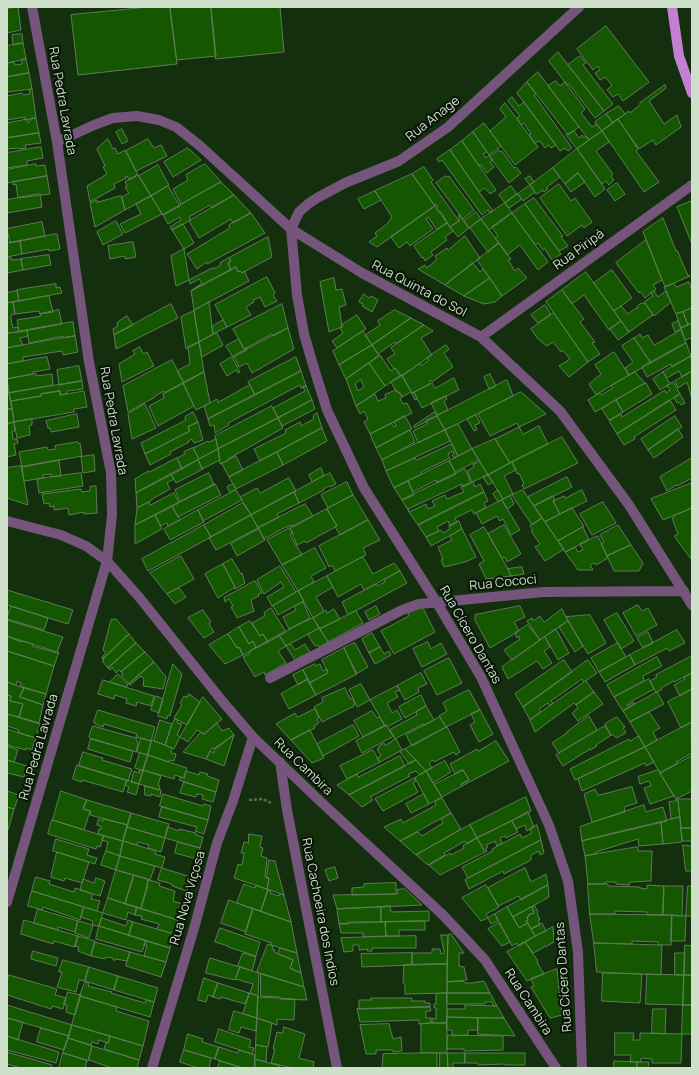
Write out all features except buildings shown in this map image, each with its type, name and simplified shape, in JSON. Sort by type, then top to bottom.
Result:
[{"type":"main road","points":[[672,7],[679,56],[692,93]]},
{"type":"street","name":"Rua Pedra Lavrada","points":[[7,902],[108,561],[112,515],[111,473],[89,362],[56,142],[32,7]]},
{"type":"street","name":"Rua Anage","points":[[291,229],[299,212],[317,198],[345,183],[399,161],[448,127],[579,7]]},
{"type":"street","name":"Rua Quinta do Sol","points":[[56,142],[114,118],[137,116],[158,120],[176,127],[199,145],[291,229],[362,273],[481,337],[560,411],[629,505],[684,590],[692,605]]},
{"type":"street","name":"Rua Piripá","points":[[481,337],[692,185]]},
{"type":"street","name":"Rua Cícero Dantas","points":[[291,229],[297,296],[304,334],[327,410],[364,488],[437,603],[481,677],[549,825],[568,881],[578,952],[582,1068]]},
{"type":"street","name":"Rua Cambira","points":[[7,521],[61,535],[86,546],[108,561],[253,737],[443,915],[485,960],[556,1068]]},
{"type":"street","name":"Rua Cococi","points":[[270,678],[402,610],[419,604],[544,592],[684,590]]},
{"type":"street","name":"Rua Nova Viçosa","points":[[152,1068],[195,925],[217,843],[233,801],[253,737]]},
{"type":"street","name":"Rua Cachoeira dos Indios","points":[[280,762],[286,810],[338,1068]]},
{"type":"path","points":[[233,801],[262,799],[286,810]]}]
